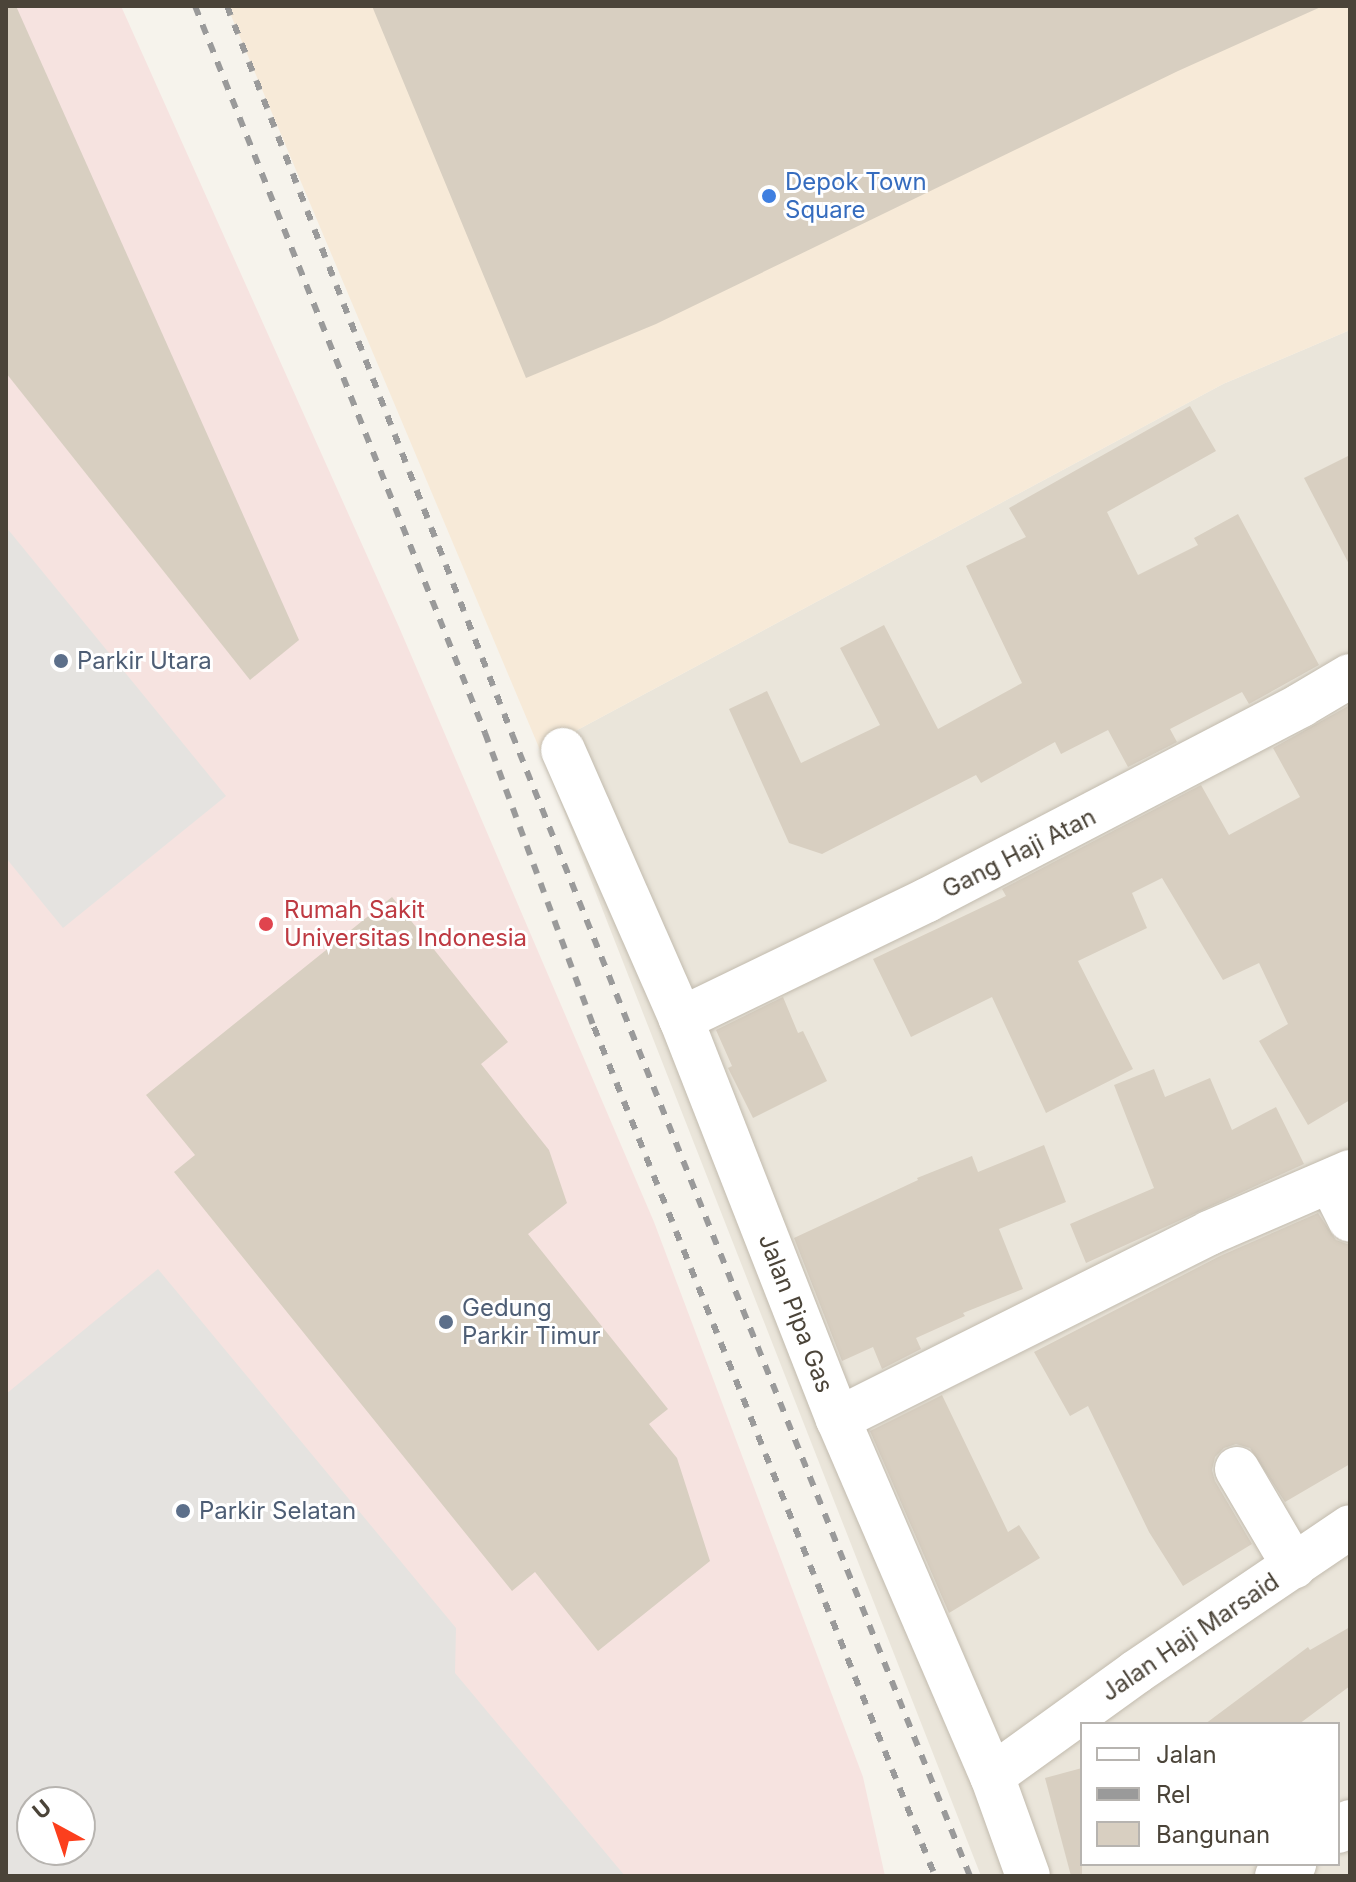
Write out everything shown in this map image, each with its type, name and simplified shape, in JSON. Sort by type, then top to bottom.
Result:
[{"type":"street","name":"Gang Haji Atan","points":[[681,1019],[927,900],[1301,705],[1350,676]]},
{"type":"street","name":"Jalan Pipa Gas","points":[[563,750],[681,1019],[838,1419],[992,1776],[1028,1876]]},
{"type":"street","points":[[838,1419],[1209,1233],[1344,1191]]},
{"type":"street","points":[[1237,1469],[1294,1566]]},
{"type":"street","name":"Jalan Haji Marsaid","points":[[992,1776],[1136,1672],[1350,1527]]},
{"type":"shaded area","name":"Rumah Sakit Universitas Indonesia","points":[[6,6],[121,6],[399,627],[654,1222],[863,1777],[885,1876],[6,1876]]},
{"type":"shaded area","points":[[227,6],[1350,6],[1350,330],[1223,384],[540,750]]},
{"type":"shaded area","points":[[1350,330],[1350,1876],[981,1876],[540,750],[1223,384]]},
{"type":"shaded area","name":"Parkir Utara","points":[[6,527],[226,796],[63,928],[6,858]]},
{"type":"shaded area","name":"Parkir Selatan","points":[[158,1269],[456,1628],[455,1673],[625,1876],[6,1876],[6,1394]]},
{"type":"building","points":[[6,6],[16,6],[299,640],[250,680],[6,373]]},
{"type":"building","name":"Depok Town Square","points":[[372,6],[1323,6],[1178,71],[656,324],[526,378]]},
{"type":"building","points":[[1190,406],[1216,451],[1107,512],[1138,575],[1198,545],[1194,538],[1238,514],[1319,665],[1249,704],[1242,692],[1170,729],[1177,742],[1128,767],[1108,730],[1061,754],[1055,742],[981,783],[976,775],[822,854],[789,843],[729,709],[767,691],[801,763],[880,725],[840,648],[884,625],[938,729],[1022,683],[966,566],[1026,537],[1009,508]]},
{"type":"building","points":[[1350,455],[1350,566],[1304,478]]},
{"type":"building","points":[[1350,705],[1350,1100],[1308,1125],[1259,1041],[1288,1024],[1259,963],[1223,980],[1162,878],[1132,893],[1147,928],[1078,961],[1133,1069],[1046,1113],[992,997],[911,1037],[873,959],[1006,896],[1002,889],[1201,785],[1229,835],[1300,797],[1273,748]]},
{"type":"building","name":"Gedung Parkir Timur","points":[[392,897],[508,1042],[481,1064],[549,1150],[567,1203],[528,1234],[668,1409],[649,1424],[677,1458],[710,1561],[598,1651],[535,1572],[512,1591],[174,1172],[195,1155],[146,1095]]},
{"type":"building","points":[[783,997],[798,1033],[803,1031],[827,1081],[753,1118],[728,1068],[732,1066],[716,1030]]},
{"type":"building","points":[[1154,1069],[1165,1097],[1210,1078],[1232,1130],[1276,1107],[1304,1164],[1086,1263],[1070,1224],[1154,1188],[1114,1085]]},
{"type":"building","points":[[1044,1145],[1066,1202],[999,1229],[1023,1289],[963,1313],[965,1316],[916,1338],[921,1349],[882,1369],[873,1347],[842,1361],[794,1238],[917,1178],[972,1156],[978,1172]]},
{"type":"building","points":[[1318,1213],[1336,1240],[1350,1245],[1350,1464],[1285,1502],[1250,1448],[1236,1444],[1224,1448],[1215,1457],[1212,1470],[1215,1481],[1252,1544],[1183,1586],[1149,1532],[1088,1406],[1070,1416],[1034,1352],[1220,1256]]},
{"type":"building","points":[[942,1395],[1008,1532],[1019,1525],[1040,1558],[949,1613],[870,1431]]},
{"type":"building","points":[[1350,1627],[1350,1686],[1302,1722],[1208,1722],[1308,1647],[1310,1650]]},
{"type":"building","points":[[1080,1769],[1082,1874],[1071,1876],[1045,1778]]},
{"type":"railway","points":[[195,6],[485,733],[594,1027],[935,1876]]},
{"type":"railway","points":[[227,6],[512,734],[970,1876]]},
{"type":"place","name":"Depok Town Square","points":[[769,196]]},
{"type":"place","name":"Parkir Utara","points":[[61,661]]},
{"type":"place","name":"Rumah Sakit Universitas Indonesia","points":[[266,924]]},
{"type":"place","name":"Gedung Parkir Timur","points":[[446,1322]]},
{"type":"place","name":"Parkir Selatan","points":[[183,1511]]}]
